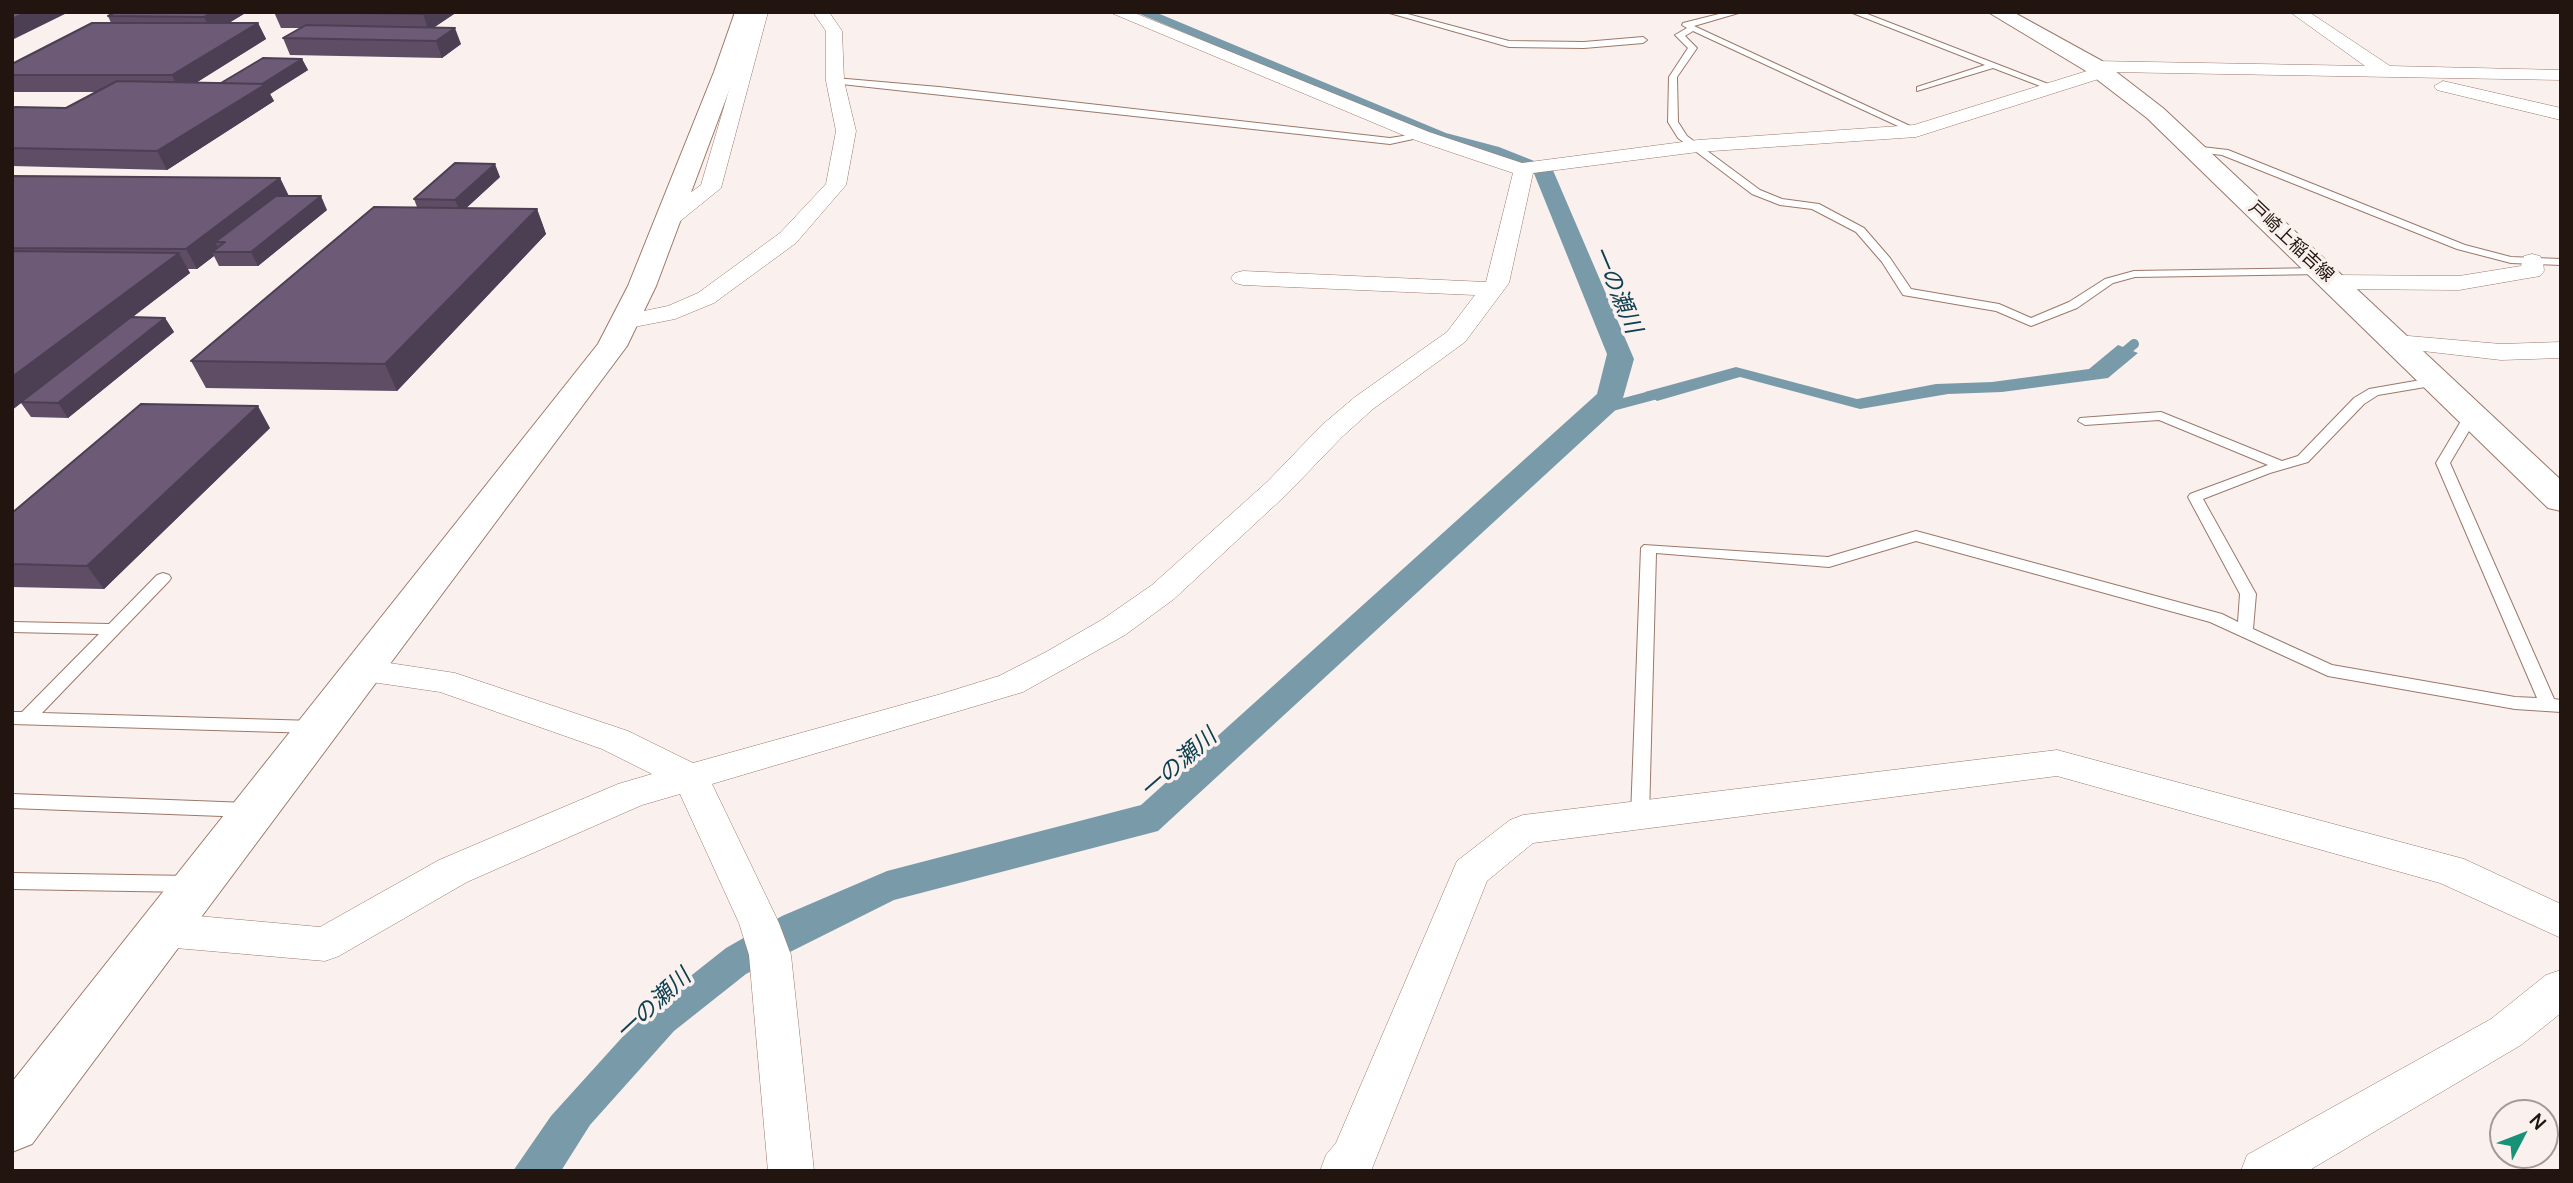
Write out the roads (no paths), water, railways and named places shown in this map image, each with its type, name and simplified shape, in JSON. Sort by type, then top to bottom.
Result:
[{"type":"street","points":[[12,1126],[567,407],[611,346],[642,286],[725,72],[745,12]]},
{"type":"street","points":[[665,222],[711,188],[760,12]]},
{"type":"street","points":[[624,322],[675,312],[706,298],[788,238],[836,185],[846,131],[835,81],[834,31],[821,12]]},
{"type":"street","points":[[1117,12],[1422,136],[1524,170]]},
{"type":"street","name":"戸崎上稲吉線","points":[[1998,12],[2098,69],[2155,113],[2561,500]]},
{"type":"street","points":[[2298,12],[2382,72],[2561,114]]},
{"type":"street","points":[[164,930],[325,944],[453,871],[631,794],[1011,684],[1114,627],[1163,592],[1277,488],[1332,431],[1364,403],[1456,337],[1497,283],[1524,167],[1692,147],[1916,131],[2098,69],[2561,75]]},
{"type":"street","points":[[2327,276],[2459,283],[2532,271],[2532,261]]},
{"type":"street","points":[[1243,278],[1493,289]]},
{"type":"street","points":[[2397,342],[2501,352],[2561,350]]},
{"type":"street","points":[[363,671],[443,681],[615,740],[691,778],[759,923],[771,965],[790,1171]]},
{"type":"street","points":[[1343,1171],[1353,1158],[1471,872],[1523,831],[2057,763],[2450,870],[2561,922]]},
{"type":"street","points":[[2264,1171],[2506,1032],[2561,988]]},
{"type":"lane","points":[[1390,12],[1509,44],[1584,46],[1643,40]]},
{"type":"lane","points":[[1738,12],[1686,25],[1916,131]]},
{"type":"lane","points":[[1854,12],[2051,87]]},
{"type":"lane","points":[[1694,28],[1679,35],[1693,48],[1673,77],[1672,96],[1674,122],[1692,147],[1756,192],[1780,202],[1815,206],[1860,230],[1886,260],[1908,292],[1999,308],[2031,322],[2073,305],[2109,281],[2134,274],[2327,276]]},
{"type":"lane","points":[[1930,49],[1941,45]]},
{"type":"lane","points":[[1920,89],[1993,65]]},
{"type":"lane","points":[[835,81],[939,90],[1390,141],[1422,136]]},
{"type":"lane","points":[[2193,149],[2224,152],[2461,247],[2511,260],[2561,261]]},
{"type":"lane","points":[[2245,629],[2248,594],[2195,497],[2303,459],[2359,401],[2374,392],[2438,381]]},
{"type":"lane","points":[[1640,816],[1649,548],[1829,562],[1916,536],[2216,618],[2245,629],[2328,670],[2515,703],[2555,706],[2443,463],[2472,414]]},
{"type":"lane","points":[[2085,421],[2161,416],[2281,465]]},
{"type":"lane","points":[[20,718],[114,629],[163,578]]},
{"type":"lane","points":[[12,627],[114,629]]},
{"type":"lane","points":[[20,718],[320,727]]},
{"type":"lane","points":[[12,801],[256,810]]},
{"type":"lane","points":[[12,881],[199,884]]},
{"type":"water","name":"一の瀬川","points":[[1135,12],[1155,12],[1446,133],[1499,147],[1552,168],[1634,359],[1621,405],[1158,831],[894,900],[746,974],[674,1031],[590,1125],[561,1171],[513,1171],[551,1116],[645,1012],[726,948],[782,916],[887,871],[1141,805],[1597,394],[1607,354],[1533,171],[1437,139]]},
{"type":"water","points":[[2118,345],[2138,353],[2108,378],[2002,392],[1948,394],[1860,409],[1740,377],[1657,401],[1645,392],[1736,367],[1857,399],[1936,384],[1992,382],[2089,369]]},
{"type":"waterway","points":[[2116,359],[2134,344]]},
{"type":"waterway","points":[[1605,408],[1665,392]]}]
